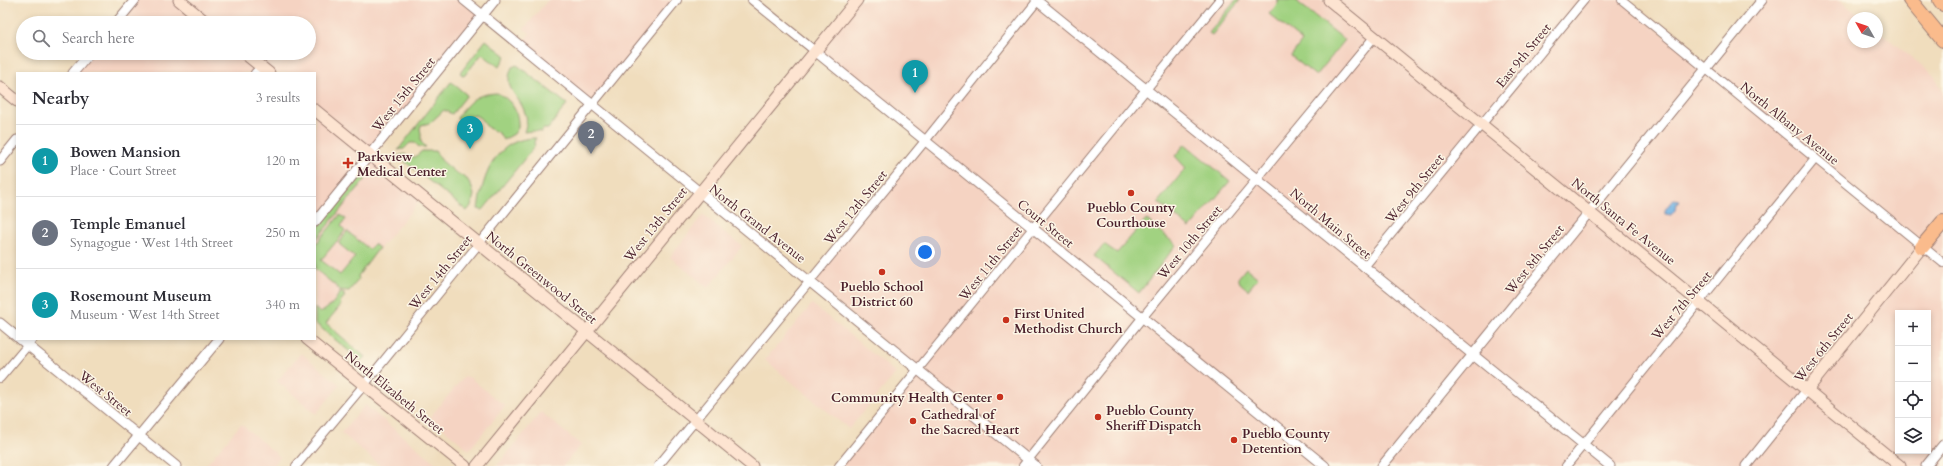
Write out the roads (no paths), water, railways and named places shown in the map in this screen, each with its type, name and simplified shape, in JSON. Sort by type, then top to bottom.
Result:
[{"type":"highway","points":[[1910,0],[1943,40]]},
{"type":"highway","points":[[1940,0],[1943,4]]},
{"type":"highway","points":[[1922,247],[1943,222]]},
{"type":"main road","points":[[179,0],[198,16]]},
{"type":"main road","name":"West 13th Street","points":[[477,466],[857,0]]},
{"type":"main road","name":"North Santa Fe Avenue","points":[[1329,0],[1590,211],[1900,466]]},
{"type":"main road","points":[[251,60],[262,71]]},
{"type":"main road","points":[[0,87],[16,100]]},
{"type":"main road","name":"North Greenwood Street","points":[[316,111],[752,466]]},
{"type":"main road","name":"West 6th Street","points":[[1807,390],[1922,247]]},
{"type":"main road","name":"North Elizabeth Street","points":[[309,340],[465,466]]},
{"type":"street","points":[[122,16],[135,0]]},
{"type":"street","name":"North Grand Avenue","points":[[464,0],[810,281],[1029,464]]},
{"type":"street","name":"West 15th Street","points":[[316,221],[495,0]]},
{"type":"street","name":"West 14th Street","points":[[296,466],[364,385],[677,0]]},
{"type":"street","name":"Court Street","points":[[752,0],[1325,466]]},
{"type":"street","name":"North Main Street","points":[[1037,0],[1610,466]]},
{"type":"street","name":"West 12th Street","points":[[658,466],[924,141],[1037,0]]},
{"type":"street","name":"West 11th Street","points":[[839,466],[1219,0]]},
{"type":"street","name":"East 9th Street","points":[[1482,124],[1584,0]]},
{"type":"street","name":"North Albany Avenue","points":[[1622,0],[1943,263]]},
{"type":"street","name":"West 8th Street","points":[[1382,466],[1762,0]]},
{"type":"street","name":"West 10th Street","points":[[1029,464],[1142,318],[1375,36]]},
{"type":"street","points":[[75,72],[84,60]]},
{"type":"street","name":"West 9th Street","points":[[1364,267],[1482,124]]},
{"type":"street","points":[[0,161],[16,141]]},
{"type":"street","name":"West 7th Street","points":[[1566,466],[1815,159]]},
{"type":"street","points":[[0,323],[16,336]]},
{"type":"street","points":[[114,466],[218,340]]},
{"type":"street","points":[[0,378],[30,342]]},
{"type":"street","name":"West Street","points":[[30,342],[176,466]]},
{"type":"street","name":"West 6th Street","points":[[1746,466],[1807,390]]},
{"type":"street","points":[[1926,466],[1943,445]]},
{"type":"water","points":[[1673,199],[1680,200],[1679,203],[1676,203],[1675,210],[1671,215],[1665,214],[1665,210]]},
{"type":"place","name":"Bowen Mansion","points":[[915,93]]},
{"type":"place","name":"Rosemount Museum","points":[[470,149]]},
{"type":"place","name":"Temple Emanuel","points":[[591,154]]},
{"type":"place","name":"Parkview Medical Center","points":[[348,163]]},
{"type":"place","name":"Pueblo County Courthouse","points":[[1131,193]]},
{"type":"place","name":"Pueblo School District 60","points":[[882,272]]},
{"type":"place","name":"First United Methodist Church","points":[[1006,320]]},
{"type":"place","name":"Community Health Center","points":[[1000,397]]},
{"type":"place","name":"Pueblo County Sheriff Dispatch","points":[[1098,417]]},
{"type":"place","name":"Cathedral of the Sacred Heart","points":[[913,421]]},
{"type":"place","name":"Pueblo County Detention","points":[[1234,440]]}]
